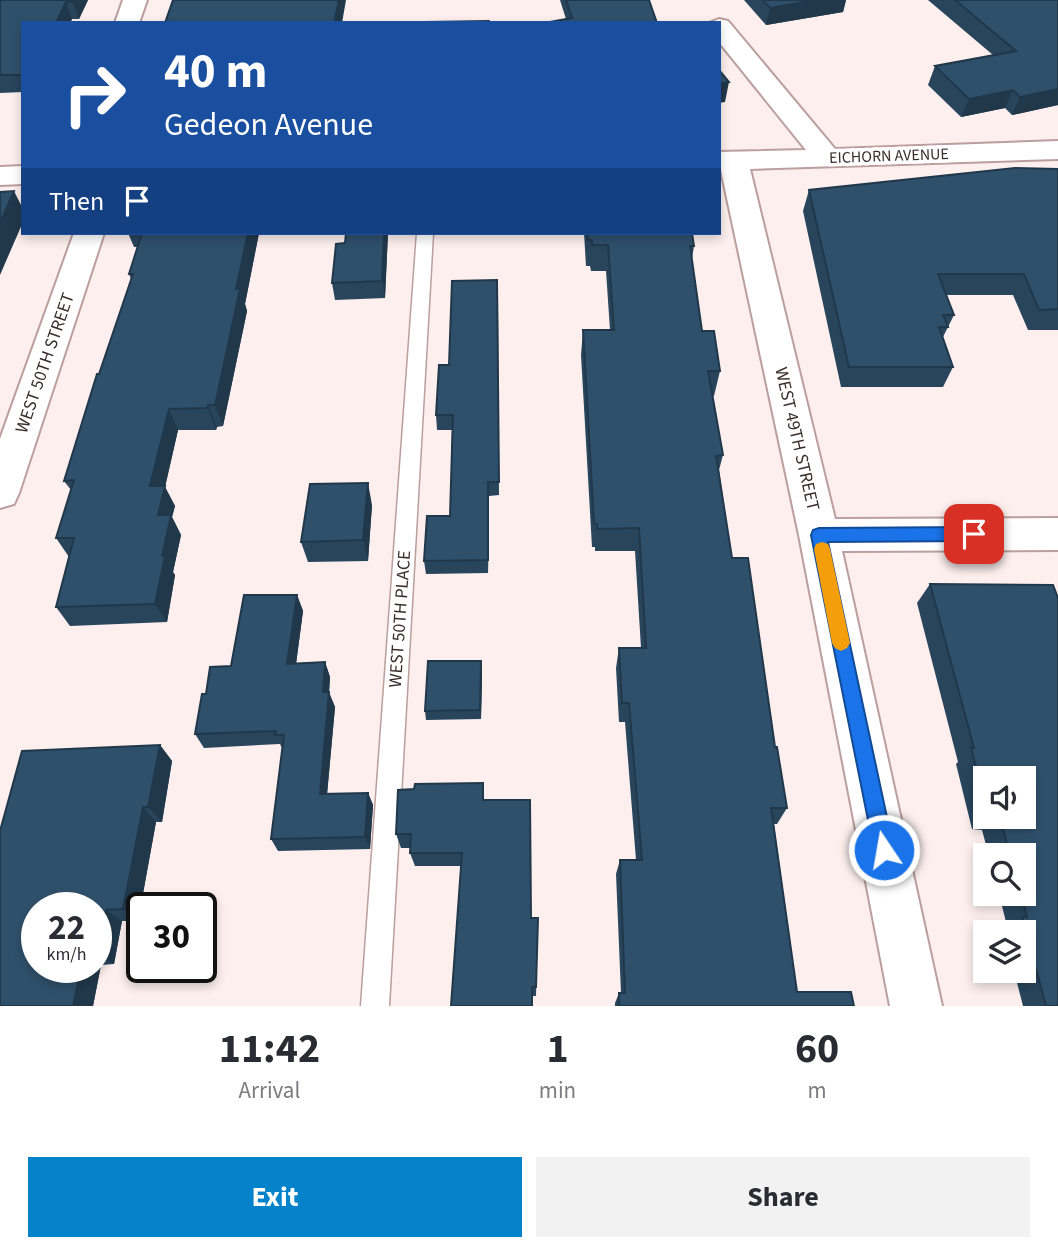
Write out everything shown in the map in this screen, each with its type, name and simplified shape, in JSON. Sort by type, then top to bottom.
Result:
[{"type":"street","points":[[128,21],[135,0]]},
{"type":"street","points":[[721,29],[828,158]]},
{"type":"street","name":"EICHORN AVENUE","points":[[727,161],[1058,150]]},
{"type":"street","name":"WEST 49TH STREET","points":[[727,161],[819,535],[916,1006]]},
{"type":"street","points":[[0,176],[21,175]]},
{"type":"street","name":"WEST 50TH STREET","points":[[0,493],[88,235]]},
{"type":"street","points":[[819,535],[1058,534]]},
{"type":"lane","name":"WEST 50TH PLACE","points":[[374,1006],[425,235]]},
{"type":"building","points":[[0,0],[74,0],[66,2],[57,21],[21,21],[21,75],[0,75]]},
{"type":"building","points":[[173,0],[339,0],[334,21],[166,21]]},
{"type":"building","points":[[566,0],[649,0],[656,21],[555,21],[572,18]]},
{"type":"building","points":[[763,0],[815,0],[770,8]]},
{"type":"building","points":[[955,0],[1058,0],[1058,89],[1020,97],[1013,90],[969,99],[935,66],[1016,51]]},
{"type":"building","points":[[721,72],[729,82],[721,84]]},
{"type":"building","points":[[1015,168],[1058,169],[1058,309],[1039,310],[1024,274],[938,274],[954,315],[943,315],[948,327],[939,327],[953,367],[849,367],[809,190]]},
{"type":"building","points":[[14,191],[0,223],[0,192]]},
{"type":"building","points":[[141,235],[248,235],[236,289],[240,289],[215,405],[208,405],[208,408],[169,409],[150,486],[165,486],[158,515],[171,515],[155,604],[56,607],[74,538],[56,538],[74,480],[64,481],[97,374],[133,274],[129,274]]},
{"type":"building","points":[[346,235],[384,235],[382,281],[332,283],[336,244],[345,243]]},
{"type":"building","points":[[587,235],[692,235],[694,246],[690,246],[702,331],[714,331],[720,371],[708,371],[723,455],[716,456],[732,558],[748,558],[775,747],[787,808],[771,808],[797,992],[851,992],[854,1006],[619,1006],[619,993],[625,993],[620,860],[642,860],[629,703],[622,703],[619,648],[646,648],[639,528],[597,529],[597,524],[594,524],[583,330],[614,330],[608,245],[592,245],[592,240],[588,240]]},
{"type":"building","points":[[497,280],[499,482],[488,482],[488,560],[424,561],[427,516],[450,516],[453,415],[436,415],[439,365],[449,365],[452,281]]},
{"type":"building","points":[[368,483],[363,540],[301,542],[310,484]]},
{"type":"building","points":[[930,584],[1053,585],[1058,598],[1058,1006],[1046,1006],[1036,969],[1036,920],[1023,920],[1022,917],[1027,917],[1024,906],[1036,906],[1036,843],[1007,843],[1003,829],[1036,829],[1036,766],[976,766],[971,748],[974,748]]},
{"type":"building","points":[[244,595],[297,595],[287,664],[325,662],[323,692],[329,692],[320,794],[368,793],[365,837],[271,839],[284,735],[275,735],[276,731],[195,734],[210,667],[231,666]]},
{"type":"building","points":[[428,661],[481,661],[480,710],[425,711]]},
{"type":"building","points":[[160,745],[148,807],[143,807],[123,909],[112,910],[112,892],[21,892],[21,983],[78,983],[73,1006],[0,1006],[0,831],[22,751]]},
{"type":"building","points":[[483,783],[483,800],[530,800],[531,918],[538,918],[536,987],[532,987],[532,1006],[451,1006],[462,853],[410,853],[411,834],[396,834],[398,790],[414,789],[415,784]]},
{"type":"slow traffic","points":[[822,549],[841,643]]},
{"type":"route","points":[[884,850],[819,535],[974,534]]}]
